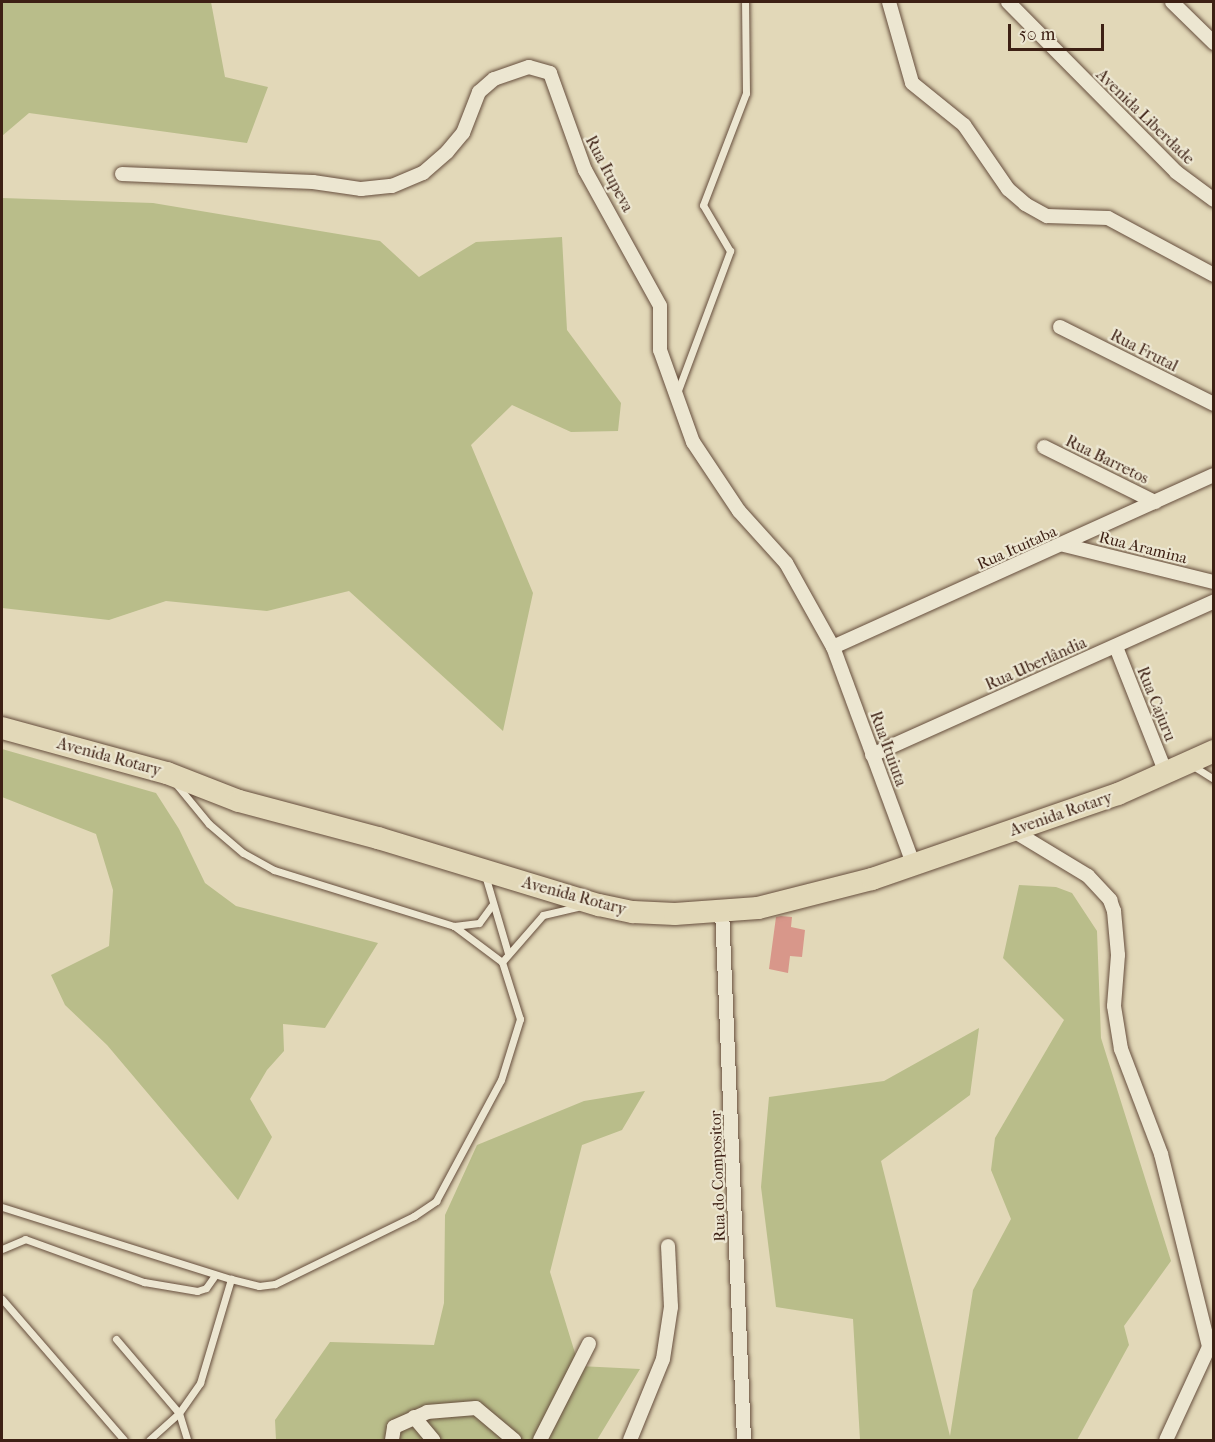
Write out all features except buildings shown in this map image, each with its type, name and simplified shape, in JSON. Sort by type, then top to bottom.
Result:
[{"type":"main road","name":"Avenida Rotary","points":[[2,728],[166,773],[239,801],[599,905],[633,912],[675,914],[758,908],[807,897],[1099,801],[1214,751]]},
{"type":"street","points":[[889,2],[912,83],[964,125],[1008,189],[1025,204],[1047,216],[1108,218],[1214,275]]},
{"type":"street","name":"Avenida Liberdade","points":[[1008,2],[1176,172],[1214,200]]},
{"type":"street","points":[[1172,2],[1214,43]]},
{"type":"street","name":"Rua Itupeva","points":[[122,174],[313,182],[361,189],[392,186],[423,173],[447,152],[463,133],[479,92],[494,79],[521,68],[540,67],[550,73],[585,170],[660,306],[660,350],[675,398],[705,464],[739,511],[786,563],[833,647]]},
{"type":"street","name":"Rua Frutal","points":[[1060,327],[1214,404]]},
{"type":"street","name":"Rua Barretos","points":[[1044,447],[1155,502]]},
{"type":"street","name":"Rua Ituitaba","points":[[833,647],[1065,545],[1214,475]]},
{"type":"street","name":"Rua Aramina","points":[[1065,545],[1214,582]]},
{"type":"street","name":"Rua Uberlândia","points":[[872,755],[1214,601]]},
{"type":"street","name":"Rua Ituiuta","points":[[833,647],[913,863]]},
{"type":"street","name":"Rua Cajuru","points":[[1116,647],[1166,773]]},
{"type":"street","points":[[1012,830],[1088,876],[1110,900],[1114,911],[1119,955],[1114,1006],[1121,1049],[1161,1154],[1211,1348],[1166,1440]]},
{"type":"street","name":"Rua do Compositor","points":[[722,910],[744,1440]]},
{"type":"street","points":[[630,1440],[663,1359],[671,1306],[668,1246]]},
{"type":"street","points":[[540,1440],[589,1344]]},
{"type":"street","points":[[392,1440],[394,1427],[427,1412],[476,1408],[514,1440]]},
{"type":"street","points":[[414,1417],[433,1440]]},
{"type":"lane","points":[[675,398],[730,251],[703,205],[746,93],[745,2]]},
{"type":"lane","points":[[1188,763],[1214,779]]},
{"type":"lane","points":[[2,1207],[214,1275],[259,1286],[292,1279],[436,1201],[501,1080],[514,1046],[520,1019],[502,962],[454,926],[274,870],[243,853],[209,824],[166,773]]},
{"type":"lane","points":[[484,871],[492,905],[508,953]]},
{"type":"lane","points":[[454,926],[479,923],[492,905]]},
{"type":"lane","points":[[502,962],[543,915],[559,909],[599,905]]},
{"type":"lane","points":[[2,1249],[25,1239],[144,1282],[197,1291],[206,1288],[214,1275]]},
{"type":"lane","points":[[149,1440],[179,1413],[200,1383],[231,1279]]},
{"type":"lane","points":[[2,1299],[124,1440]]},
{"type":"lane","points":[[116,1339],[179,1413],[187,1440]]},
{"type":"green space","points":[[2,2],[211,2],[225,77],[268,87],[247,143],[29,113],[2,136]]},
{"type":"green space","points":[[2,198],[153,203],[380,241],[419,277],[476,242],[562,237],[567,330],[621,403],[618,431],[571,432],[512,405],[471,445],[533,593],[503,731],[349,591],[267,611],[166,601],[109,620],[2,608]]},
{"type":"green space","points":[[2,749],[156,793],[179,829],[205,883],[236,906],[378,943],[325,1028],[283,1024],[284,1051],[267,1070],[250,1099],[272,1137],[238,1200],[107,1045],[65,1005],[51,975],[109,946],[113,890],[96,834],[2,797]]},
{"type":"green space","points":[[1019,885],[1056,887],[1072,893],[1097,931],[1101,1038],[1171,1261],[1124,1326],[1129,1345],[1077,1440],[860,1440],[853,1319],[776,1307],[761,1187],[769,1097],[884,1081],[979,1028],[970,1095],[881,1161],[950,1436],[973,1290],[1011,1219],[991,1170],[995,1138],[1064,1020],[1003,958]]},
{"type":"green space","points":[[645,1091],[622,1130],[582,1145],[550,1272],[579,1366],[640,1369],[597,1440],[276,1440],[275,1420],[330,1342],[434,1345],[444,1303],[445,1215],[477,1145],[584,1101]]}]
